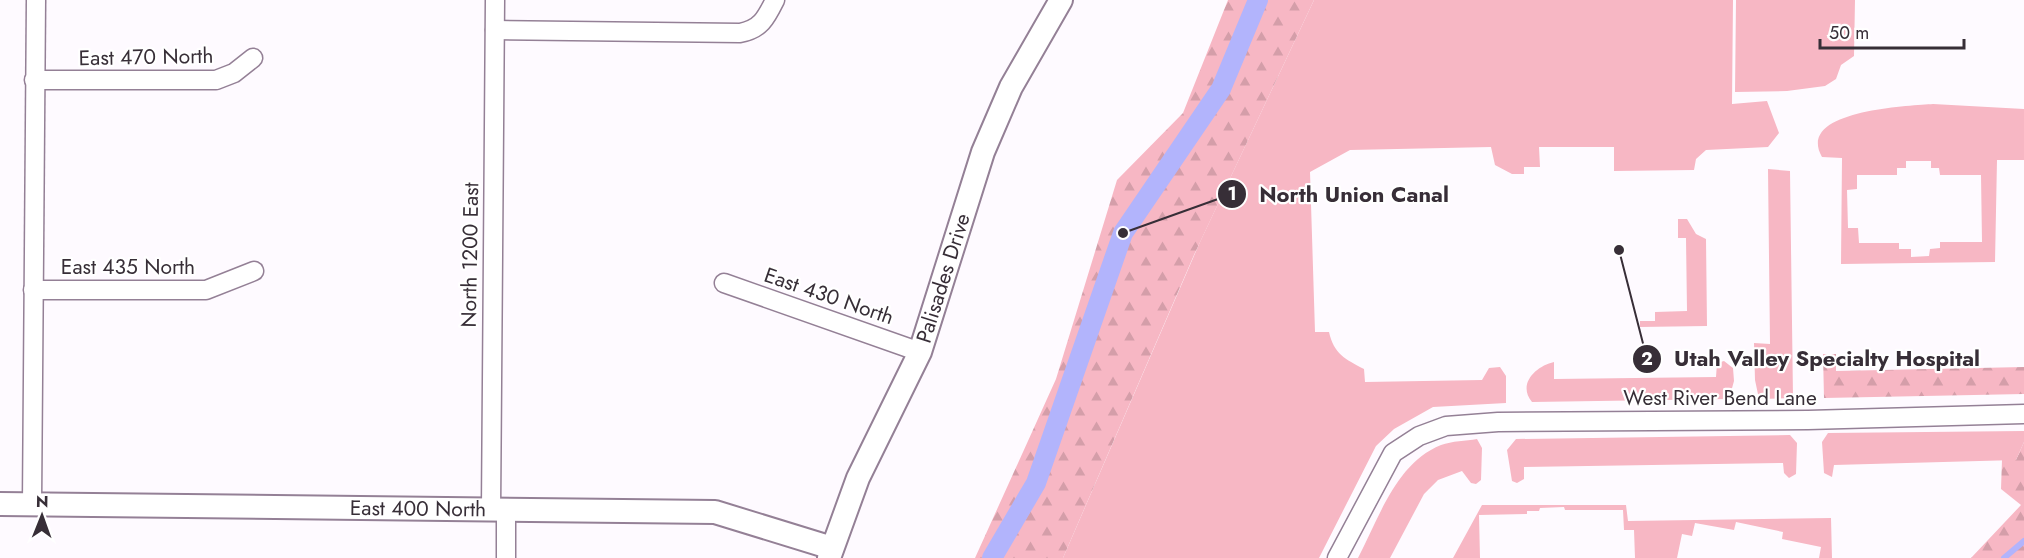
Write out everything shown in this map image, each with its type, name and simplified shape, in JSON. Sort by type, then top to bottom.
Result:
[{"type":"street","points":[[32,504],[36,0]]},
{"type":"street","name":"North 1200 East","points":[[495,0],[498,510],[506,558]]},
{"type":"street","points":[[495,30],[740,33],[753,30],[761,24],[775,0]]},
{"type":"street","name":"Palisades Drive","points":[[830,553],[872,446],[920,352],[983,152],[1011,87],[1061,0]]},
{"type":"street","name":"East 470 North","points":[[34,80],[216,80],[234,73],[253,58]]},
{"type":"street","name":"East 435 North","points":[[33,290],[206,290],[254,271]]},
{"type":"street","name":"East 430 North","points":[[724,283],[920,352]]},
{"type":"street","name":"West River Bend Lane","points":[[1337,558],[1393,453],[1419,436],[1446,426],[1498,422],[1808,420],[2024,414]]},
{"type":"street","name":"East 400 North","points":[[0,504],[714,512],[830,553]]},
{"type":"green space","points":[[1228,0],[1314,0],[1194,255],[1063,558],[975,558],[1056,379],[1117,180],[1183,113]]},
{"type":"green space","points":[[1314,0],[1733,0],[1732,104],[1767,101],[1779,133],[1768,147],[1706,150],[1696,159],[1694,170],[1614,171],[1614,147],[1539,147],[1540,167],[1524,167],[1524,174],[1512,174],[1495,165],[1491,147],[1350,150],[1310,172],[1315,332],[1329,332],[1337,351],[1364,369],[1365,382],[1482,380],[1489,368],[1500,367],[1506,376],[1506,403],[1433,407],[1394,429],[1376,446],[1319,558],[1063,558],[1200,242]]},
{"type":"green space","points":[[1736,0],[1855,0],[1854,56],[1841,65],[1836,79],[1825,86],[1787,91],[1735,92]]},
{"type":"green space","points":[[1933,104],[2024,109],[2024,160],[1997,160],[1995,262],[1841,264],[1842,158],[1822,157],[1818,141],[1824,129],[1839,120],[1858,114],[1880,109]],"holes":[[[1906,161],[1931,161],[1931,168],[1939,168],[1940,175],[1981,175],[1982,242],[1940,242],[1940,248],[1930,249],[1929,256],[1911,257],[1911,249],[1899,249],[1899,243],[1859,243],[1858,228],[1848,228],[1847,190],[1857,189],[1857,175],[1897,175],[1897,168],[1906,168]]]},
{"type":"green space","points":[[1768,169],[1790,171],[1793,398],[1759,399],[1755,380],[1754,343],[1770,344]]},
{"type":"green space","points":[[1678,219],[1687,219],[1696,234],[1706,239],[1707,326],[1640,327],[1640,321],[1655,321],[1655,312],[1687,311],[1686,238],[1678,238]]},
{"type":"green space","points":[[1823,354],[1836,354],[1836,371],[2024,367],[2024,394],[1824,398]]},
{"type":"green space","points":[[1724,361],[1733,368],[1734,381],[1729,399],[1532,402],[1527,389],[1528,382],[1535,372],[1554,362],[1554,379],[1716,377],[1717,363]]},
{"type":"green space","points":[[2024,431],[2024,442],[2016,460],[1834,465],[1832,477],[1824,473],[1822,442],[1828,433]]},
{"type":"green space","points":[[1790,435],[1797,443],[1796,474],[1789,478],[1784,473],[1783,463],[1524,467],[1524,479],[1517,483],[1512,481],[1507,450],[1516,439]]},
{"type":"green space","points":[[1477,439],[1482,448],[1481,480],[1476,484],[1471,483],[1462,471],[1438,480],[1424,494],[1390,558],[1358,558],[1391,493],[1400,478],[1412,465],[1425,453],[1441,445]]},
{"type":"green space","points":[[2024,442],[2024,558],[1971,558],[2021,505],[2001,489],[2002,460],[2016,460]]},
{"type":"green space","points":[[1482,505],[1626,505],[1628,521],[1831,518],[1832,558],[1819,558],[1821,547],[1782,539],[1783,532],[1736,522],[1734,530],[1695,523],[1692,536],[1682,534],[1677,558],[1635,558],[1634,530],[1624,530],[1623,510],[1565,510],[1564,507],[1540,508],[1539,511],[1527,511],[1527,514],[1479,515],[1480,558],[1453,558]]},
{"type":"waterway","points":[[992,558],[1036,483],[1123,233],[1221,89],[1258,0]]},
{"type":"waterway","points":[[2004,558],[2024,541]]},
{"type":"place","name":"North Union Canal","points":[[1123,233]]},
{"type":"place","name":"Utah Valley Specialty Hospital","points":[[1619,250]]}]
